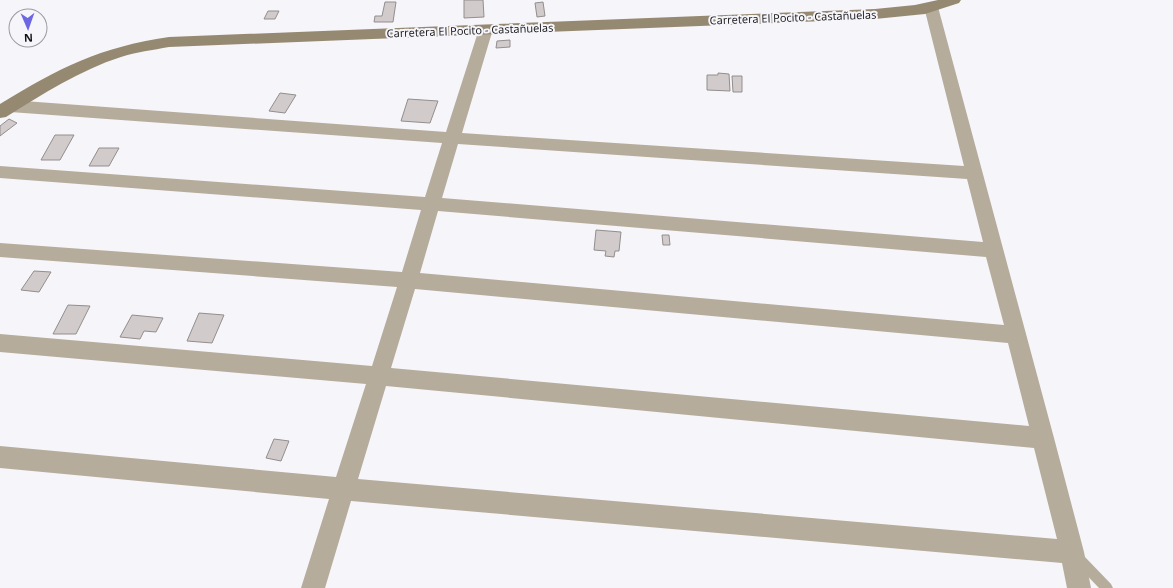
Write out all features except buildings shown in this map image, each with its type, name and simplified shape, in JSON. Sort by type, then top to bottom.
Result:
[{"type":"main road","name":"Carretera El Pocito - Castañuelas","points":[[5,109],[42,86],[98,59],[132,48],[169,42],[875,14],[931,7],[953,0]]},
{"type":"street","points":[[931,7],[1072,552],[1078,588]]},
{"type":"street","points":[[313,588],[486,29]]},
{"type":"street","points":[[5,109],[974,173]]},
{"type":"street","points":[[0,172],[432,204],[994,250]]},
{"type":"street","points":[[0,250],[408,280],[1016,334]]},
{"type":"street","points":[[0,343],[379,376],[1042,438]]},
{"type":"street","points":[[0,457],[344,489],[1072,552]]},
{"type":"lane","points":[[1072,552],[1107,588]]}]
